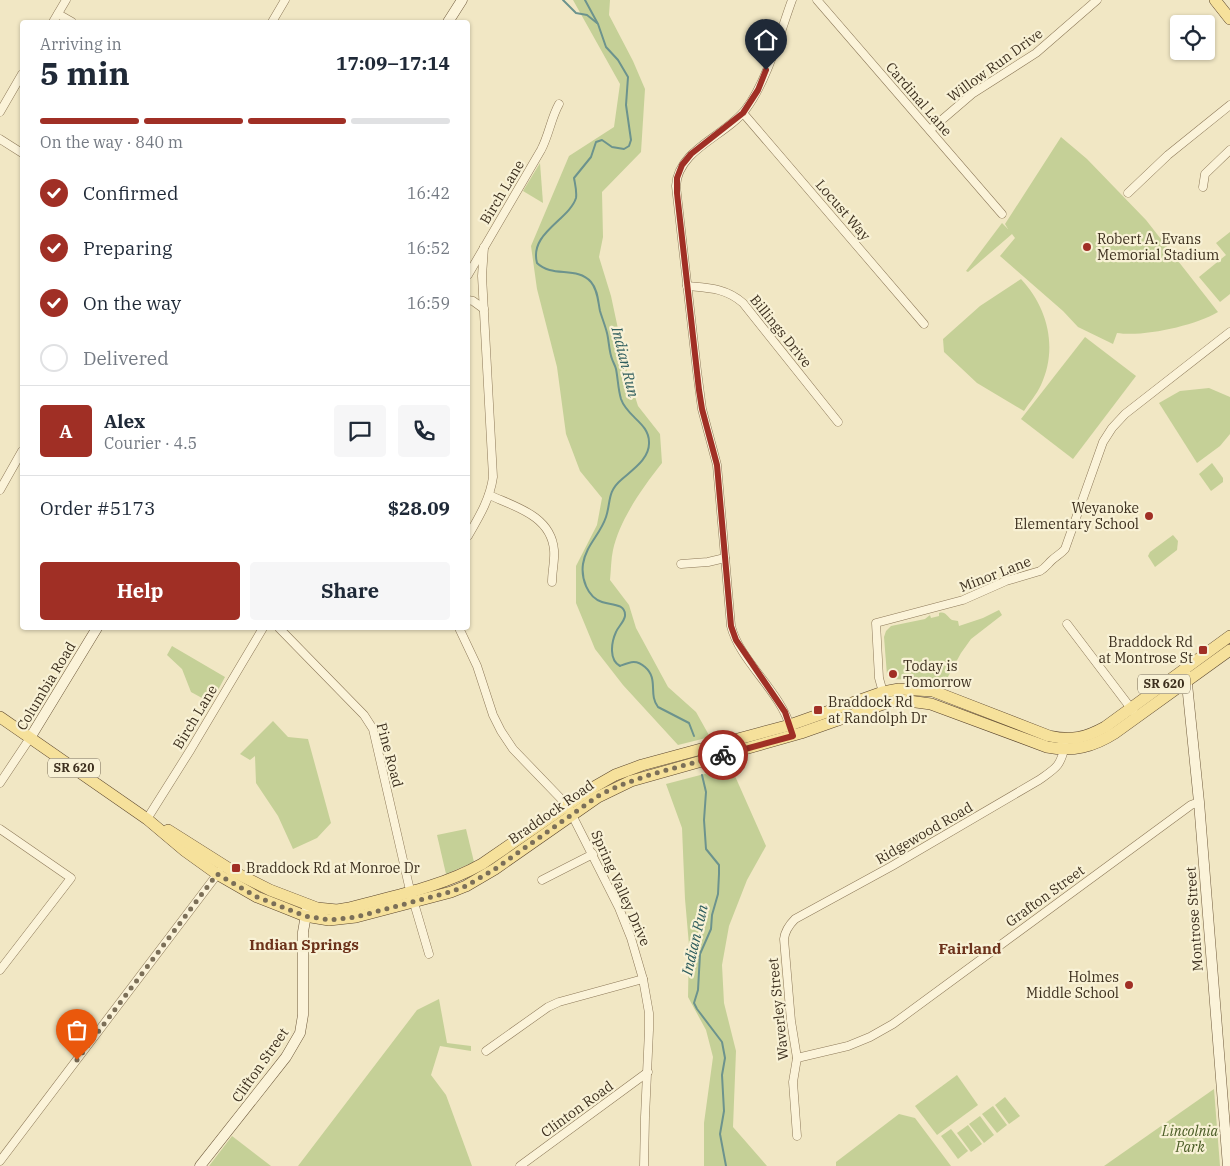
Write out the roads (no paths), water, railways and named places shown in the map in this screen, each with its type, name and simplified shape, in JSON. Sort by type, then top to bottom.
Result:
[{"type":"main road","points":[[1215,0],[1230,19]]},
{"type":"main road","name":"Braddock Road","points":[[1134,712],[1185,669],[1230,636]]},
{"type":"main road","name":"Braddock Road","points":[[0,717],[147,819],[179,836],[220,870],[250,881],[306,911],[337,910],[450,892],[480,878],[570,809],[631,781],[791,730],[885,697],[931,704],[1036,744],[1065,744],[1076,738],[1094,733],[1134,712],[1187,681],[1230,650]]},
{"type":"street","points":[[54,20],[66,0]]},
{"type":"street","points":[[273,20],[285,0]]},
{"type":"street","points":[[449,20],[462,0]]},
{"type":"street","points":[[791,730],[778,700],[732,632],[717,465],[702,409],[677,193],[678,171],[685,160],[743,113],[758,90],[792,0]]},
{"type":"street","name":"Cardinal Lane","points":[[817,0],[1002,214]]},
{"type":"street","name":"Willow Run Drive","points":[[930,130],[972,94],[1036,53],[1097,0]]},
{"type":"street","points":[[58,14],[68,20]]},
{"type":"street","points":[[0,112],[20,77]]},
{"type":"street","name":"Birch Lane","points":[[470,270],[541,150],[559,104]]},
{"type":"street","points":[[1128,193],[1168,155],[1230,106]]},
{"type":"street","name":"Locust Way","points":[[743,113],[924,324]]},
{"type":"street","points":[[0,139],[20,152]]},
{"type":"street","points":[[1203,188],[1205,174],[1230,150]]},
{"type":"street","points":[[470,532],[489,495],[493,468],[482,276],[484,246]]},
{"type":"street","name":"Billings Drive","points":[[687,286],[718,289],[735,296],[743,303],[838,422]]},
{"type":"street","points":[[470,300],[484,309]]},
{"type":"street","name":"Minor Lane","points":[[885,697],[879,678],[876,623],[963,600],[1001,583],[1040,571],[1046,567],[1050,561],[1060,555],[1065,549],[1103,442],[1112,428],[1125,414],[1230,332]]},
{"type":"street","points":[[0,490],[20,455]]},
{"type":"street","points":[[489,495],[532,515],[547,528],[554,548],[552,582]]},
{"type":"street","points":[[681,564],[708,562],[725,558]]},
{"type":"street","points":[[1067,624],[1134,712]]},
{"type":"street","name":"Columbia Road","points":[[0,783],[30,738],[96,630]]},
{"type":"street","name":"Birch Lane","points":[[147,819],[196,742],[262,630]]},
{"type":"street","name":"Pine Road","points":[[281,630],[364,715],[373,729],[412,897],[429,954]]},
{"type":"street","name":"Spring Valley Drive","points":[[460,630],[477,666],[493,715],[505,739],[570,809],[593,854],[631,938],[643,979],[649,1013],[644,1166]]},
{"type":"street","name":"Montrose Street","points":[[1185,669],[1199,802],[1228,1166]]},
{"type":"street","name":"Ridgewood Road","points":[[784,939],[786,930],[795,919],[892,866],[1039,780],[1060,763],[1065,744]]},
{"type":"street","name":"Grafton Street","points":[[797,1058],[848,1046],[870,1037],[893,1024],[1191,805],[1199,802]]},
{"type":"street","points":[[0,829],[71,878],[0,970]]},
{"type":"street","points":[[542,880],[593,854]]},
{"type":"street","points":[[0,1161],[220,870]]},
{"type":"street","name":"Clifton Street","points":[[200,1166],[286,1057],[300,1033],[303,1015],[302,948],[306,911]]},
{"type":"street","name":"Waverley Street","points":[[784,939],[791,1021],[797,1058],[793,1082],[797,1136]]},
{"type":"street","points":[[486,1051],[548,1007],[559,1002],[643,979]]},
{"type":"street","name":"Clinton Road","points":[[520,1166],[648,1072]]},
{"type":"waterway","points":[[563,0],[576,13],[587,15],[597,23]]},
{"type":"waterway","name":"Indian Run","points":[[585,0],[598,24],[606,47],[618,60],[628,77],[626,105],[631,140],[629,146],[624,149],[612,147],[602,140],[596,142],[591,157],[574,178],[576,198],[572,206],[544,235],[539,243],[536,252],[537,263],[550,270],[579,274],[593,285],[616,369],[621,399],[628,411],[642,425],[648,435],[649,448],[643,459],[613,489],[608,512],[585,557],[583,575],[586,586],[592,596],[602,602],[617,605],[625,612],[612,646],[616,663],[620,666],[630,662],[642,664],[652,676],[654,697],[658,707],[689,723],[694,736]]},
{"type":"waterway","name":"Indian Run","points":[[702,775],[706,792],[704,820],[706,849],[719,865],[719,874],[718,894],[712,915],[711,929],[700,954],[698,990],[694,1003],[722,1042],[725,1058],[722,1075],[724,1111],[720,1134],[726,1166]]},
{"type":"place","name":"Robert A. Evans Memorial Stadium","points":[[1087,247]]},
{"type":"place","name":"Weyanoke Elementary School","points":[[1149,516]]},
{"type":"place","name":"Braddock Rd at Montrose St","points":[[1203,650]]},
{"type":"place","name":"Today is Tomorrow","points":[[893,674]]},
{"type":"place","name":"Braddock Rd at Randolph Dr","points":[[818,710]]},
{"type":"place","name":"Braddock Rd at Monroe Dr","points":[[236,868]]},
{"type":"place","name":"Holmes Middle School","points":[[1129,985]]},
{"type":"district","name":"Indian Springs","points":[[304,945]]},
{"type":"district","name":"Fairland","points":[[970,949]]},
{"type":"park label","name":"Lincolnia Park","points":[[1190,1140]]}]
